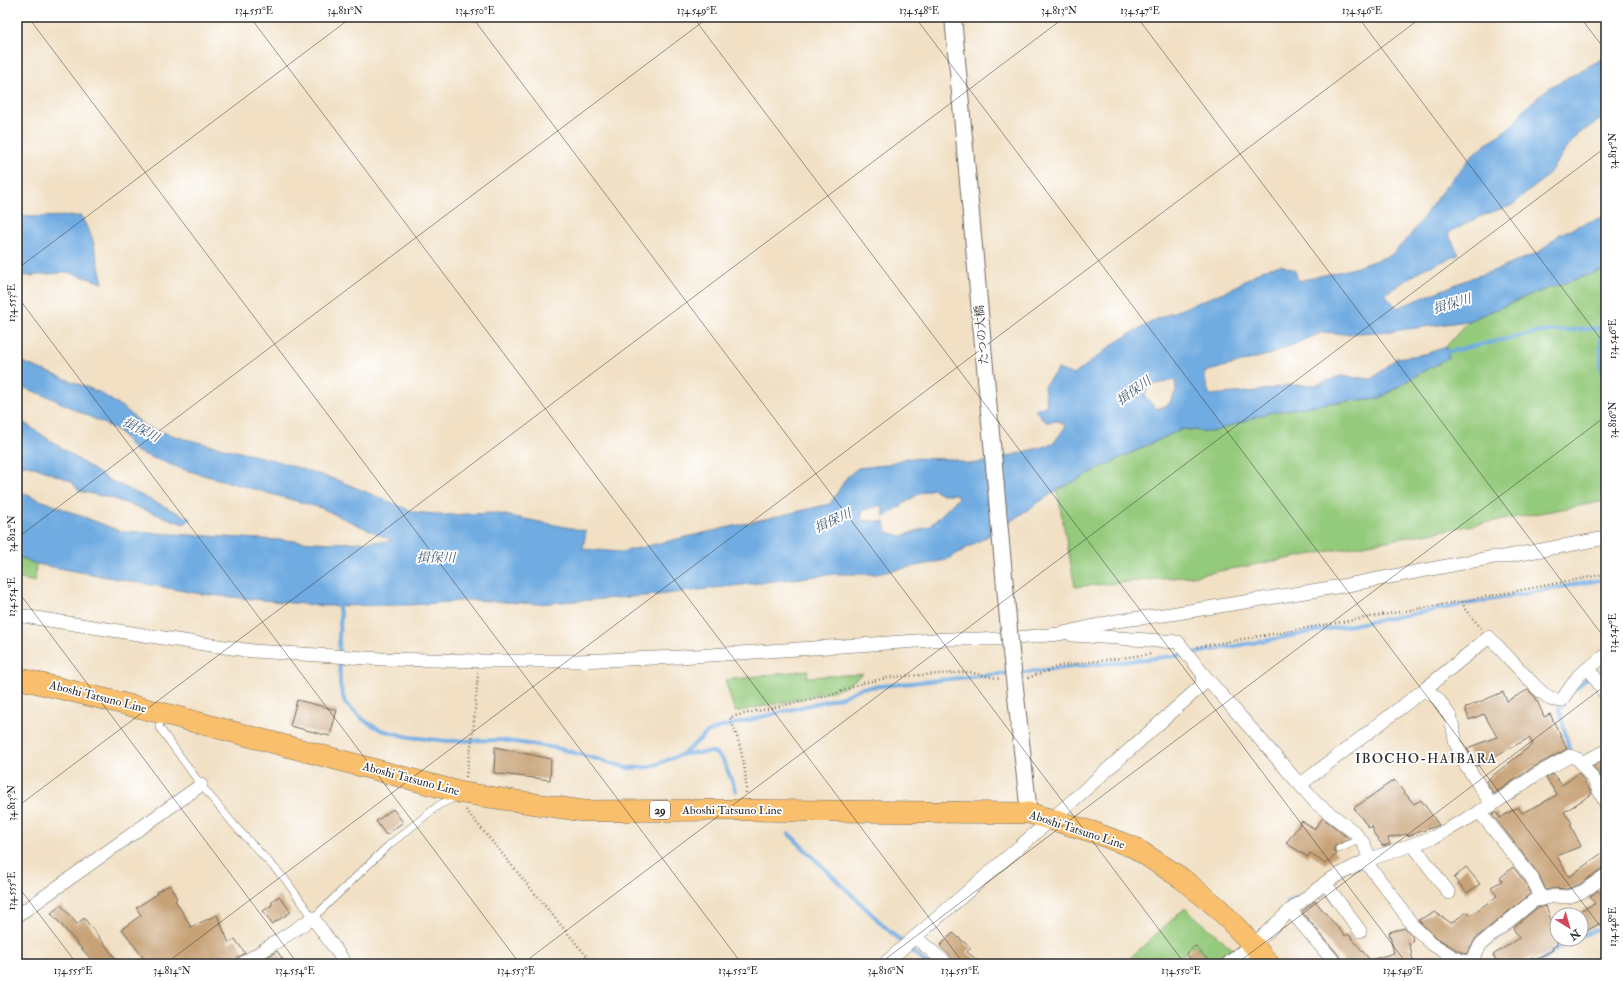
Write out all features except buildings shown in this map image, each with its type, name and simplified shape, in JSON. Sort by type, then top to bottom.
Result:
[{"type":"main road","name":"Aboshi Tatsuno Line","points":[[17,678],[162,713],[463,793],[583,811],[744,810],[1029,813],[1093,832],[1135,848],[1181,878],[1218,908],[1269,964]]},
{"type":"street","name":"たつの大橋","points":[[953,17],[1010,652],[1029,813]]},
{"type":"street","points":[[17,615],[253,651],[382,659],[479,661],[680,657],[947,639],[1005,639],[1059,634],[1116,621],[1171,614],[1342,586],[1494,556],[1503,556],[1606,538]]},
{"type":"street","points":[[1059,634],[1178,642],[1204,675],[1301,784],[1316,803],[1354,832],[1360,839],[1364,844],[1367,860],[1413,926],[1432,944],[1453,957],[1470,963],[1481,944],[1533,901],[1554,896],[1568,897],[1584,891],[1606,875]]},
{"type":"street","points":[[1301,784],[1425,689],[1489,637],[1537,688],[1550,699],[1561,700],[1579,675],[1606,655]]},
{"type":"street","points":[[1589,668],[1606,695]]},
{"type":"street","points":[[884,964],[1201,686],[1204,675]]},
{"type":"street","points":[[1425,689],[1438,699],[1451,718],[1456,744],[1466,765],[1492,804]]},
{"type":"street","points":[[1581,763],[1606,751]]},
{"type":"street","points":[[1230,964],[1253,945],[1290,910],[1325,883],[1367,860],[1434,837],[1492,804],[1534,776],[1570,756],[1578,759],[1594,780],[1606,804]]},
{"type":"street","points":[[17,916],[201,785]]},
{"type":"street","points":[[1479,811],[1532,878],[1542,899]]},
{"type":"street","points":[[1413,845],[1449,894]]},
{"type":"street","points":[[1325,883],[1360,931]]},
{"type":"street","points":[[1290,910],[1336,964]]},
{"type":"street","points":[[242,964],[313,918],[346,964]]},
{"type":"street","points":[[915,936],[947,964]]},
{"type":"lane","points":[[162,713],[159,727],[201,785],[236,826],[285,879],[313,918],[389,845],[439,805],[463,793]]},
{"type":"lane","points":[[1340,849],[1360,839]]},
{"type":"path","points":[[1184,650],[1463,601],[1606,574]]},
{"type":"path","points":[[1463,601],[1464,608],[1489,637]]},
{"type":"path","points":[[1028,678],[1060,666],[1153,654]]},
{"type":"path","points":[[479,661],[473,733],[463,793],[466,810],[593,964]]},
{"type":"path","points":[[744,810],[746,784],[741,744],[730,716],[832,696],[862,683],[892,677],[969,672],[1002,680]]},
{"type":"green space","points":[[1606,269],[1606,501],[1192,576],[1075,587],[1057,490],[1182,429],[1212,432],[1269,413],[1329,403],[1380,398],[1420,373],[1449,358],[1446,347],[1468,321],[1535,293]]},
{"type":"green space","points":[[17,556],[36,564],[35,582],[17,578]]},
{"type":"green space","points":[[808,670],[807,677],[863,674],[843,688],[805,698],[735,712],[725,680]]},
{"type":"green space","points":[[1185,908],[1234,950],[1218,964],[1212,957],[1207,959],[1194,945],[1172,964],[1136,964],[1130,958]]},
{"type":"water","name":"揖保川","points":[[1606,57],[1606,116],[1577,135],[1546,177],[1511,206],[1486,214],[1448,233],[1459,255],[1423,269],[1385,294],[1397,308],[1474,277],[1502,268],[1539,252],[1560,234],[1606,216],[1606,269],[1535,293],[1468,321],[1393,331],[1344,334],[1323,332],[1271,354],[1205,372],[1206,385],[1210,395],[1258,391],[1288,385],[1317,385],[1340,376],[1372,379],[1397,358],[1425,354],[1446,347],[1449,358],[1420,373],[1380,398],[1329,403],[1269,413],[1212,432],[1182,429],[1057,490],[993,533],[946,560],[876,574],[834,574],[657,595],[537,604],[472,600],[411,605],[323,606],[201,594],[36,564],[17,556],[17,491],[120,531],[332,543],[393,541],[321,508],[182,469],[135,451],[119,431],[49,397],[17,385],[17,360],[99,392],[125,409],[146,427],[185,439],[274,460],[340,481],[414,512],[445,515],[494,513],[586,531],[583,549],[621,552],[830,504],[847,477],[858,468],[885,465],[906,458],[952,459],[969,464],[991,461],[1053,444],[1066,426],[1059,421],[1046,422],[1035,410],[1047,405],[1044,386],[1058,369],[1074,375],[1116,342],[1157,319],[1231,289],[1262,270],[1281,265],[1295,270],[1298,281],[1351,269],[1391,255],[1409,237],[1442,191],[1474,153],[1514,124],[1523,110],[1550,87]],"holes":[[[1175,380],[1176,391],[1168,405],[1156,409],[1145,396],[1148,386]],[[933,489],[942,494],[956,494],[958,498],[930,526],[902,536],[887,532],[885,522],[861,520],[863,510],[882,505],[884,517],[920,493]]]},
{"type":"water","points":[[81,216],[92,237],[103,283],[68,272],[30,276],[17,275],[17,217]]},
{"type":"water","points":[[17,418],[109,480],[191,519],[184,524],[111,498],[79,491],[71,481],[29,465],[17,466]]},
{"type":"waterway","points":[[1442,353],[1538,332],[1601,328],[1601,365],[1606,395]]},
{"type":"waterway","points":[[1191,654],[1606,579]]},
{"type":"waterway","points":[[337,601],[341,616],[339,634],[340,685],[345,703],[365,721],[381,730],[409,737],[448,741],[500,740],[557,748],[629,768],[650,767],[683,754],[714,752],[723,760],[736,791]]},
{"type":"waterway","points":[[1016,673],[1184,655]]},
{"type":"waterway","points":[[683,754],[707,733],[721,727],[842,697],[861,688],[1009,673]]},
{"type":"waterway","points":[[1576,689],[1591,674]]},
{"type":"waterway","points":[[1563,705],[1559,708],[1570,753],[1568,754]]},
{"type":"waterway","points":[[789,834],[885,927],[927,964]]},
{"type":"waterway","points":[[1288,903],[1298,897]]},
{"type":"waterway","points":[[1589,933],[1606,926]]},
{"type":"waterway","points":[[1537,964],[1561,947]]},
{"type":"district","name":"IBOCHO-HAIBARA","points":[[1426,758]]}]
